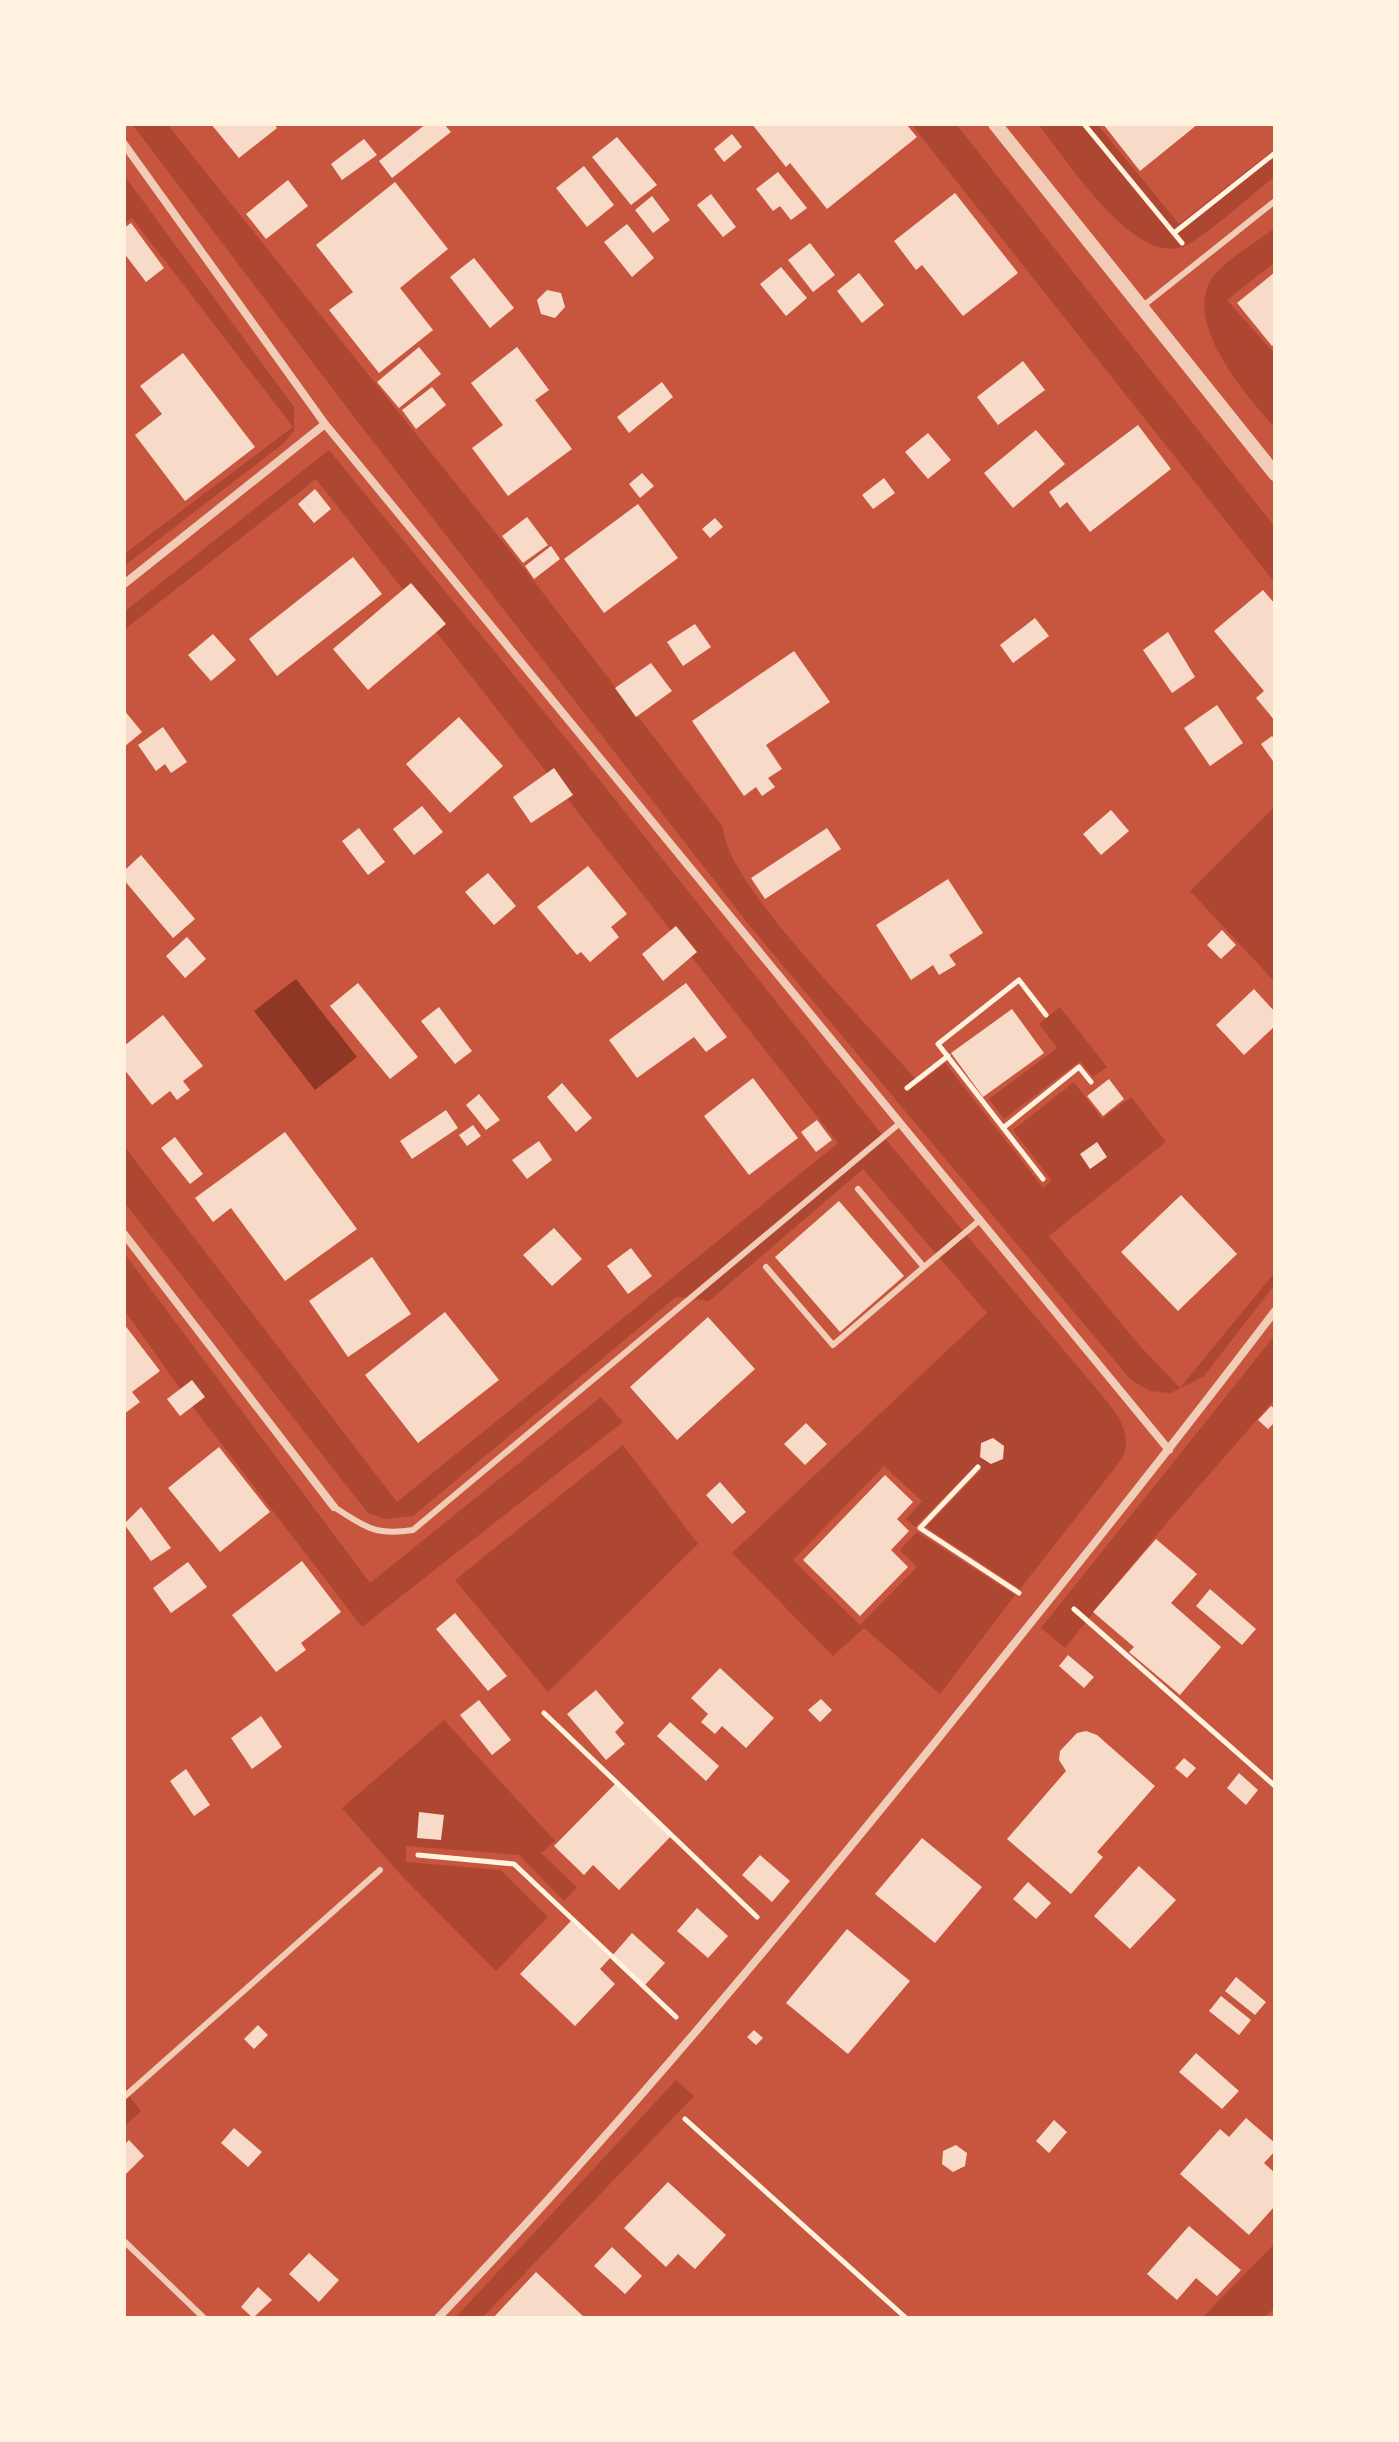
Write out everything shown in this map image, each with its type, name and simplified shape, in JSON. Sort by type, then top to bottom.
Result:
[{"type":"street","points":[[995,124],[1275,474]]},
{"type":"street","points":[[124,144],[325,424],[1169,1450]]},
{"type":"street","points":[[124,584],[325,424]]},
{"type":"street","points":[[124,1234],[334,1507]]},
{"type":"street","points":[[438,2318],[694,2034],[777,1937],[1169,1450],[1275,1311]]},
{"type":"lane","points":[[1143,306],[1275,201]]},
{"type":"lane","points":[[334,1507],[371,1531],[393,1533],[413,1530],[900,1123]]},
{"type":"lane","points":[[858,1189],[924,1267]]},
{"type":"lane","points":[[766,1267],[833,1345],[980,1220]]},
{"type":"lane","points":[[124,2097],[380,1870]]},
{"type":"lane","points":[[124,2241],[204,2318]]},
{"type":"path","points":[[1084,124],[1198,262]]},
{"type":"path","points":[[1174,233],[1275,153]]},
{"type":"path","points":[[1043,1179],[938,1044],[1019,980],[1046,1015]]},
{"type":"path","points":[[884,1106],[948,1056]]},
{"type":"path","points":[[1003,1128],[1079,1067],[1091,1082]]},
{"type":"path","points":[[978,1467],[920,1528],[1042,1609]]},
{"type":"path","points":[[1055,1593],[1275,1786]]},
{"type":"path","points":[[544,1713],[777,1937]]},
{"type":"path","points":[[418,1855],[514,1864],[694,2034]]},
{"type":"path","points":[[685,2119],[906,2318]]},
{"type":"shaded area","points":[[132,124],[167,124],[523,567],[723,827],[730,852],[748,884],[774,919],[919,1083],[945,1063],[1043,1188],[1052,1181],[1013,1130],[1074,1082],[1102,1119],[1131,1097],[1166,1142],[1049,1236],[1139,1345],[1180,1388],[1275,1272],[1275,1284],[1204,1376],[1171,1393],[1150,1391],[1131,1380],[749,925],[354,417]]},
{"type":"shaded area","points":[[911,124],[956,124],[1275,527],[1275,583]]},
{"type":"shaded area","points":[[1038,124],[1097,124],[1179,224],[1275,149],[1275,176],[1190,243],[1182,247],[1163,248],[1142,240],[1101,204]]},
{"type":"shaded area","points":[[124,175],[294,407],[294,431],[284,443],[124,566],[124,554],[293,427],[132,218],[124,224]]},
{"type":"shaded area","points":[[1275,228],[1275,262],[1227,300],[1275,354],[1275,428],[1220,355],[1205,311],[1206,291],[1216,273]]},
{"type":"shaded area","points":[[329,450],[582,758],[887,1141],[1100,1393],[1122,1424],[1126,1441],[1121,1460],[1020,1589],[926,1527],[982,1469],[977,1464],[915,1527],[906,1519],[922,1501],[884,1466],[793,1560],[860,1625],[917,1567],[900,1550],[917,1532],[1015,1595],[940,1694],[864,1628],[833,1656],[732,1553],[987,1313],[863,1169],[709,1301],[676,1297],[413,1516],[386,1519],[368,1513],[124,1202],[124,1146],[397,1502],[838,1143],[316,479],[124,630],[124,612]]},
{"type":"shaded area","points":[[1275,806],[1275,982],[1190,891]]},
{"type":"shaded area","points":[[296,979],[357,1057],[315,1090],[254,1011]]},
{"type":"shaded area","points":[[1060,1007],[1107,1067],[1093,1077],[1080,1061],[1004,1119],[989,1099],[1057,1048],[1039,1024]]},
{"type":"shaded area","points":[[124,1253],[370,1583],[601,1397],[623,1422],[362,1627],[196,1411],[124,1310]]},
{"type":"shaded area","points":[[1275,1335],[1275,1399],[1159,1532],[1065,1648],[1041,1628]]},
{"type":"shaded area","points":[[623,1445],[698,1544],[548,1692],[455,1580]]},
{"type":"shaded area","points":[[444,1720],[555,1841],[541,1853],[577,1887],[564,1901],[519,1855],[406,1846],[406,1862],[501,1870],[548,1917],[496,1971],[400,1874],[342,1808]]},
{"type":"shaded area","points":[[676,2080],[694,2096],[482,2318],[455,2318]]},
{"type":"shaded area","points":[[124,2089],[141,2111],[124,2127]]},
{"type":"shaded area","points":[[1275,2243],[1275,2307],[1264,2318],[1202,2318]]},
{"type":"building","points":[[211,124],[274,124],[277,128],[239,158]]},
{"type":"building","points":[[426,124],[444,124],[451,132],[392,178],[379,161]]},
{"type":"building","points":[[752,124],[906,124],[917,137],[827,209],[790,163],[786,167]]},
{"type":"building","points":[[1103,124],[1198,124],[1140,171]]},
{"type":"building","points":[[732,134],[742,147],[724,162],[714,149]]},
{"type":"building","points":[[617,137],[657,185],[631,205],[592,157]]},
{"type":"building","points":[[364,139],[377,155],[342,180],[331,164]]},
{"type":"building","points":[[584,166],[614,205],[587,227],[556,188]]},
{"type":"building","points":[[778,172],[807,208],[791,220],[780,206],[773,211],[756,189]]},
{"type":"building","points":[[288,180],[308,206],[266,239],[246,214]]},
{"type":"building","points":[[395,182],[448,249],[400,288],[433,330],[379,373],[329,310],[353,292],[316,245]]},
{"type":"building","points":[[955,193],[1018,273],[963,316],[922,265],[916,270],[894,241]]},
{"type":"building","points":[[711,194],[736,227],[723,237],[697,205]]},
{"type":"building","points":[[652,196],[670,220],[653,233],[635,210]]},
{"type":"building","points":[[131,223],[164,268],[146,282],[124,253],[124,228]]},
{"type":"building","points":[[627,224],[654,258],[632,277],[604,242]]},
{"type":"building","points":[[810,243],[835,275],[813,292],[788,260]]},
{"type":"building","points":[[474,258],[514,308],[490,328],[450,277]]},
{"type":"building","points":[[781,267],[807,298],[786,316],[760,284]]},
{"type":"building","points":[[1275,272],[1275,343],[1272,346],[1237,303]]},
{"type":"building","points":[[859,273],[884,305],[862,323],[837,291]]},
{"type":"building","points":[[547,290],[561,293],[565,307],[555,318],[541,314],[537,300]]},
{"type":"building","points":[[419,347],[441,374],[399,408],[377,382]]},
{"type":"building","points":[[517,347],[549,390],[535,400],[572,449],[508,496],[472,448],[503,425],[471,383]]},
{"type":"building","points":[[183,353],[255,447],[185,501],[135,435],[162,414],[140,386]]},
{"type":"building","points":[[1023,361],[1045,390],[998,425],[977,397]]},
{"type":"building","points":[[662,382],[673,397],[629,433],[617,417]]},
{"type":"building","points":[[432,387],[446,405],[416,429],[402,410]]},
{"type":"building","points":[[1138,425],[1171,469],[1090,532],[1067,502],[1060,508],[1049,492]]},
{"type":"building","points":[[1036,430],[1065,464],[1013,508],[984,473]]},
{"type":"building","points":[[928,433],[951,460],[928,479],[905,452]]},
{"type":"building","points":[[642,473],[654,486],[640,498],[629,484]]},
{"type":"building","points":[[884,478],[895,493],[873,509],[862,495]]},
{"type":"building","points":[[315,489],[331,509],[314,523],[298,504]]},
{"type":"building","points":[[638,504],[678,558],[604,613],[564,559]]},
{"type":"building","points":[[527,517],[548,545],[523,563],[502,536]]},
{"type":"building","points":[[715,518],[723,527],[710,538],[702,529]]},
{"type":"building","points":[[551,546],[560,559],[534,579],[525,566]]},
{"type":"building","points":[[353,557],[382,594],[277,676],[249,639]]},
{"type":"building","points":[[411,583],[446,624],[368,690],[333,649]]},
{"type":"building","points":[[1263,590],[1275,604],[1275,721],[1256,698],[1264,691],[1214,631]]},
{"type":"building","points":[[1035,618],[1049,636],[1013,663],[1000,645]]},
{"type":"building","points":[[695,624],[711,647],[683,666],[667,642]]},
{"type":"building","points":[[1168,632],[1195,677],[1172,693],[1143,650]]},
{"type":"building","points":[[213,634],[236,660],[211,681],[188,655]]},
{"type":"building","points":[[794,651],[830,702],[766,745],[782,769],[768,778],[775,787],[762,796],[756,787],[744,796],[692,721]]},
{"type":"building","points":[[651,663],[672,691],[636,717],[615,688]]},
{"type":"building","points":[[1217,705],[1243,743],[1210,766],[1184,728]]},
{"type":"building","points":[[124,710],[142,732],[124,747]]},
{"type":"building","points":[[459,717],[503,766],[450,813],[406,764]]},
{"type":"building","points":[[163,727],[187,762],[171,773],[165,764],[156,771],[138,745]]},
{"type":"building","points":[[1272,736],[1275,740],[1275,764],[1261,744]]},
{"type":"building","points":[[554,768],[573,795],[531,823],[513,797]]},
{"type":"building","points":[[422,806],[443,832],[414,855],[393,829]]},
{"type":"building","points":[[1111,810],[1129,831],[1101,855],[1083,834]]},
{"type":"building","points":[[359,828],[385,862],[368,875],[342,841]]},
{"type":"building","points":[[827,828],[841,849],[765,899],[751,878]]},
{"type":"building","points":[[141,855],[195,919],[173,938],[124,880],[124,871]]},
{"type":"building","points":[[588,866],[627,914],[611,927],[619,937],[590,962],[581,952],[577,955],[537,907]]},
{"type":"building","points":[[488,873],[516,906],[494,925],[465,892]]},
{"type":"building","points":[[948,879],[983,933],[949,955],[956,965],[939,975],[933,965],[911,980],[876,925]]},
{"type":"building","points":[[676,926],[697,952],[663,981],[642,954]]},
{"type":"building","points":[[1222,930],[1236,945],[1221,959],[1207,945]]},
{"type":"building","points":[[187,937],[206,959],[185,978],[166,956]]},
{"type":"building","points":[[358,983],[418,1057],[390,1079],[330,1006]]},
{"type":"building","points":[[686,983],[727,1037],[706,1052],[694,1037],[637,1078],[609,1040]]},
{"type":"building","points":[[1254,989],[1275,1012],[1275,1026],[1244,1055],[1216,1025]]},
{"type":"building","points":[[439,1007],[472,1051],[455,1064],[421,1021]]},
{"type":"building","points":[[1012,1009],[1044,1053],[983,1097],[951,1053]]},
{"type":"building","points":[[163,1015],[203,1066],[183,1081],[190,1090],[177,1100],[170,1091],[152,1105],[124,1069],[124,1046]]},
{"type":"building","points":[[753,1078],[798,1138],[749,1175],[704,1116]]},
{"type":"building","points":[[1109,1079],[1124,1099],[1103,1116],[1087,1096]]},
{"type":"building","points":[[562,1083],[592,1118],[576,1132],[547,1097]]},
{"type":"building","points":[[479,1094],[500,1120],[486,1130],[466,1105]]},
{"type":"building","points":[[446,1110],[458,1128],[412,1159],[400,1141]]},
{"type":"building","points":[[817,1120],[832,1140],[816,1152],[801,1132]]},
{"type":"building","points":[[473,1125],[481,1136],[467,1146],[459,1135]]},
{"type":"building","points":[[285,1132],[357,1229],[285,1281],[231,1208],[213,1222],[195,1198]]},
{"type":"building","points":[[175,1137],[203,1174],[190,1184],[161,1148]]},
{"type":"building","points":[[539,1141],[552,1160],[527,1179],[512,1160]]},
{"type":"building","points":[[1097,1142],[1107,1157],[1090,1169],[1080,1154]]},
{"type":"building","points":[[1181,1195],[1237,1254],[1178,1311],[1121,1252]]},
{"type":"building","points":[[839,1201],[904,1276],[840,1332],[775,1257]]},
{"type":"building","points":[[554,1228],[582,1259],[552,1286],[523,1255]]},
{"type":"building","points":[[631,1248],[652,1276],[628,1294],[607,1266]]},
{"type":"building","points":[[372,1257],[411,1314],[348,1357],[309,1301]]},
{"type":"building","points":[[445,1312],[499,1380],[418,1443],[365,1375]]},
{"type":"building","points":[[708,1317],[755,1369],[677,1440],[630,1387]]},
{"type":"building","points":[[124,1324],[160,1371],[132,1392],[140,1402],[124,1414]]},
{"type":"building","points":[[192,1380],[205,1397],[180,1416],[167,1399]]},
{"type":"building","points":[[1271,1406],[1275,1409],[1275,1422],[1268,1429],[1258,1420]]},
{"type":"building","points":[[806,1423],[827,1444],[805,1465],[784,1444]]},
{"type":"building","points":[[993,1438],[1004,1446],[1003,1459],[991,1464],[980,1457],[981,1443]]},
{"type":"building","points":[[219,1447],[270,1512],[220,1552],[168,1488]]},
{"type":"building","points":[[885,1475],[913,1502],[897,1519],[909,1531],[891,1550],[908,1567],[860,1616],[803,1560]]},
{"type":"building","points":[[720,1482],[746,1512],[732,1524],[706,1495]]},
{"type":"building","points":[[141,1507],[171,1548],[151,1561],[124,1524]]},
{"type":"building","points":[[1156,1539],[1197,1574],[1171,1603],[1221,1647],[1180,1695],[1129,1652],[1134,1647],[1093,1612]]},
{"type":"building","points":[[302,1561],[341,1612],[301,1643],[306,1650],[276,1672],[232,1615]]},
{"type":"building","points":[[188,1562],[207,1587],[171,1613],[153,1588]]},
{"type":"building","points":[[1210,1589],[1256,1629],[1242,1645],[1196,1606]]},
{"type":"building","points":[[455,1613],[507,1676],[488,1691],[436,1629]]},
{"type":"building","points":[[1068,1655],[1094,1677],[1084,1688],[1059,1666]]},
{"type":"building","points":[[720,1668],[774,1718],[746,1748],[722,1726],[715,1734],[701,1722],[708,1714],[691,1698]]},
{"type":"building","points":[[596,1690],[624,1723],[615,1732],[625,1744],[606,1760],[567,1714]]},
{"type":"building","points":[[821,1699],[832,1710],[820,1722],[808,1710]]},
{"type":"building","points":[[479,1700],[511,1740],[492,1755],[460,1715]]},
{"type":"building","points":[[261,1716],[282,1747],[252,1769],[231,1738]]},
{"type":"building","points":[[670,1722],[719,1766],[706,1781],[657,1736]]},
{"type":"building","points":[[1086,1731],[1097,1735],[1155,1786],[1097,1852],[1103,1857],[1071,1894],[1007,1839],[1066,1771],[1059,1760],[1060,1751],[1077,1733]]},
{"type":"building","points":[[1184,1758],[1196,1768],[1187,1778],[1175,1768]]},
{"type":"building","points":[[186,1769],[210,1805],[194,1816],[170,1781]]},
{"type":"building","points":[[1239,1773],[1258,1790],[1246,1805],[1227,1788]]},
{"type":"building","points":[[618,1781],[673,1834],[619,1890],[593,1865],[584,1875],[554,1846]]},
{"type":"building","points":[[419,1812],[444,1815],[441,1840],[417,1838]]},
{"type":"building","points":[[922,1838],[982,1887],[935,1943],[875,1894]]},
{"type":"building","points":[[760,1855],[790,1881],[772,1902],[742,1875]]},
{"type":"building","points":[[1139,1866],[1176,1900],[1130,1949],[1094,1916]]},
{"type":"building","points":[[1028,1882],[1051,1903],[1036,1919],[1013,1899]]},
{"type":"building","points":[[697,1908],[728,1936],[708,1958],[677,1931]]},
{"type":"building","points":[[571,1921],[610,1958],[600,1969],[615,1984],[575,2026],[520,1974]]},
{"type":"building","points":[[847,1929],[910,1981],[848,2054],[786,2003]]},
{"type":"building","points":[[632,1933],[665,1963],[645,1985],[612,1956]]},
{"type":"building","points":[[1236,1977],[1266,2002],[1255,2015],[1225,1991]]},
{"type":"building","points":[[1221,1996],[1251,2020],[1239,2035],[1209,2011]]},
{"type":"building","points":[[258,2025],[268,2035],[254,2049],[244,2039]]},
{"type":"building","points":[[754,2030],[763,2038],[756,2045],[747,2037]]},
{"type":"building","points":[[1196,2053],[1239,2091],[1222,2109],[1179,2072]]},
{"type":"building","points":[[1246,2118],[1275,2143],[1275,2151],[1264,2163],[1275,2173],[1275,2206],[1249,2235],[1180,2174],[1220,2129],[1229,2137]]},
{"type":"building","points":[[1054,2120],[1067,2132],[1049,2153],[1036,2141]]},
{"type":"building","points":[[234,2128],[262,2152],[248,2167],[221,2143]]},
{"type":"building","points":[[129,2140],[144,2156],[124,2176],[124,2145]]},
{"type":"building","points":[[956,2145],[967,2153],[965,2166],[953,2172],[942,2164],[943,2151]]},
{"type":"building","points":[[668,2182],[726,2235],[695,2269],[678,2254],[666,2267],[624,2228]]},
{"type":"building","points":[[1189,2226],[1241,2270],[1217,2296],[1196,2278],[1177,2300],[1147,2274]]},
{"type":"building","points":[[612,2247],[642,2276],[625,2294],[594,2266]]},
{"type":"building","points":[[309,2253],[339,2280],[319,2302],[289,2274]]},
{"type":"building","points":[[536,2272],[585,2318],[493,2318]]},
{"type":"building","points":[[258,2287],[272,2300],[253,2318],[241,2307]]}]
